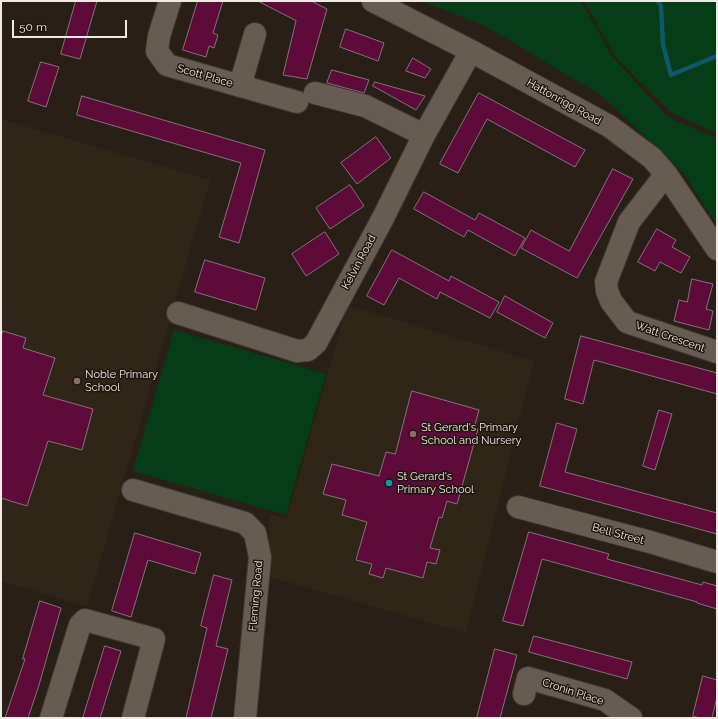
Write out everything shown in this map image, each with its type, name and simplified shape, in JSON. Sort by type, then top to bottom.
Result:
[{"type":"street","name":"Scott Place","points":[[170,1],[159,36],[157,52],[167,65],[240,86],[365,106],[424,135]]},
{"type":"street","name":"Hattonrigg Road","points":[[373,1],[397,6],[471,51],[609,126],[652,158],[666,174],[717,249]]},
{"type":"street","name":"Scott Place","points":[[240,86],[255,34]]},
{"type":"street","name":"Kelvin Road","points":[[178,313],[297,351],[308,350],[316,343],[383,218],[424,135],[471,51]]},
{"type":"street","name":"Watt Crescent","points":[[666,174],[628,222],[606,282],[607,290],[612,301],[627,322],[717,352]]},
{"type":"street","name":"Fleming Road","points":[[133,490],[245,523],[255,533],[260,557],[245,718]]},
{"type":"street","name":"Bell Street","points":[[518,507],[650,542],[717,562]]},
{"type":"street","points":[[51,718],[80,625],[85,620],[154,639],[133,718]]},
{"type":"street","name":"Cronin Place","points":[[524,694],[528,678],[605,700],[631,718]]},
{"type":"shaded area","name":"Noble Primary School","points":[[1,119],[210,180],[87,607],[1,581]]},
{"type":"shaded area","name":"St Gerard's Primary School and Nursery","points":[[347,305],[534,361],[466,633],[266,576],[270,514],[287,518]]},
{"type":"green space","points":[[424,1],[581,1],[613,58],[669,118],[717,138],[717,225],[684,174],[601,95],[485,26]]},
{"type":"green space","points":[[584,1],[717,1],[717,133],[672,113],[616,58]]},
{"type":"green space","points":[[174,330],[326,374],[286,515],[133,471]]},
{"type":"building","points":[[76,1],[97,1],[80,59],[61,54]]},
{"type":"building","points":[[198,1],[223,1],[213,33],[218,35],[214,48],[209,46],[206,57],[183,50]]},
{"type":"building","points":[[258,1],[311,1],[327,9],[307,79],[283,75],[296,21]]},
{"type":"building","points":[[346,29],[384,43],[378,61],[340,47]]},
{"type":"building","points":[[413,58],[431,69],[425,78],[406,71]]},
{"type":"building","points":[[41,62],[59,67],[46,107],[28,101]]},
{"type":"building","points":[[332,70],[369,80],[364,93],[327,83]]},
{"type":"building","points":[[375,82],[425,96],[416,110],[373,86]]},
{"type":"building","points":[[479,93],[585,150],[575,167],[487,119],[458,173],[440,164]]},
{"type":"building","points":[[82,96],[265,150],[239,243],[219,237],[241,163],[77,115]]},
{"type":"building","points":[[376,137],[391,158],[357,184],[341,163]]},
{"type":"building","points":[[613,169],[633,179],[577,278],[521,248],[531,230],[569,251]]},
{"type":"building","points":[[350,185],[364,206],[330,229],[316,208]]},
{"type":"building","points":[[424,192],[475,220],[479,213],[525,238],[515,256],[468,230],[464,237],[414,209]]},
{"type":"building","points":[[657,229],[676,240],[672,247],[690,257],[681,273],[660,262],[655,271],[638,262]]},
{"type":"building","points":[[325,232],[339,254],[306,276],[292,254]]},
{"type":"building","points":[[392,250],[449,281],[451,276],[499,302],[490,318],[440,292],[437,299],[399,278],[384,305],[367,296]]},
{"type":"building","points":[[205,260],[265,278],[256,310],[195,292]]},
{"type":"building","points":[[692,279],[713,284],[706,309],[713,311],[709,330],[674,321],[679,300],[687,302]]},
{"type":"building","points":[[505,296],[553,323],[545,338],[497,312]]},
{"type":"building","points":[[3,331],[26,338],[23,348],[55,358],[43,395],[93,409],[82,450],[48,441],[27,506],[1,498],[1,338]]},
{"type":"building","points":[[581,336],[717,373],[717,394],[594,360],[583,404],[565,399]]},
{"type":"building","name":"St Gerard's Primary School","points":[[412,391],[479,410],[474,428],[478,429],[457,504],[447,501],[442,518],[439,517],[430,548],[440,550],[436,564],[427,562],[423,578],[386,568],[383,578],[369,574],[372,564],[356,560],[367,522],[342,515],[346,500],[323,494],[332,464],[379,476],[386,452],[395,454]]},
{"type":"building","points":[[659,410],[672,414],[655,470],[643,466]]},
{"type":"building","points":[[557,423],[577,429],[565,472],[717,513],[717,534],[540,486]]},
{"type":"building","points":[[529,532],[609,554],[607,559],[702,585],[703,582],[717,586],[717,609],[697,602],[542,559],[523,626],[503,621]]},
{"type":"building","points":[[135,533],[201,553],[195,574],[148,560],[131,617],[112,611]]},
{"type":"building","points":[[214,575],[232,580],[216,646],[228,649],[211,718],[186,718],[207,628],[201,626]]},
{"type":"building","points":[[40,601],[61,608],[39,685],[28,718],[5,718],[25,659],[23,659]]},
{"type":"building","points":[[534,636],[632,662],[627,679],[529,652]]},
{"type":"building","points":[[105,646],[121,651],[100,718],[83,718]]},
{"type":"building","points":[[495,649],[517,655],[500,718],[477,718]]},
{"type":"building","points":[[703,676],[717,680],[717,697],[712,718],[700,718],[693,716]]},
{"type":"waterway","points":[[658,1],[661,6],[663,45],[671,75],[717,56]]},
{"type":"place","name":"Noble Primary School","points":[[77,381]]},
{"type":"place","name":"St Gerard's Primary School and Nursery","points":[[413,434]]},
{"type":"place","name":"St Gerard's Primary School","points":[[389,483]]}]
